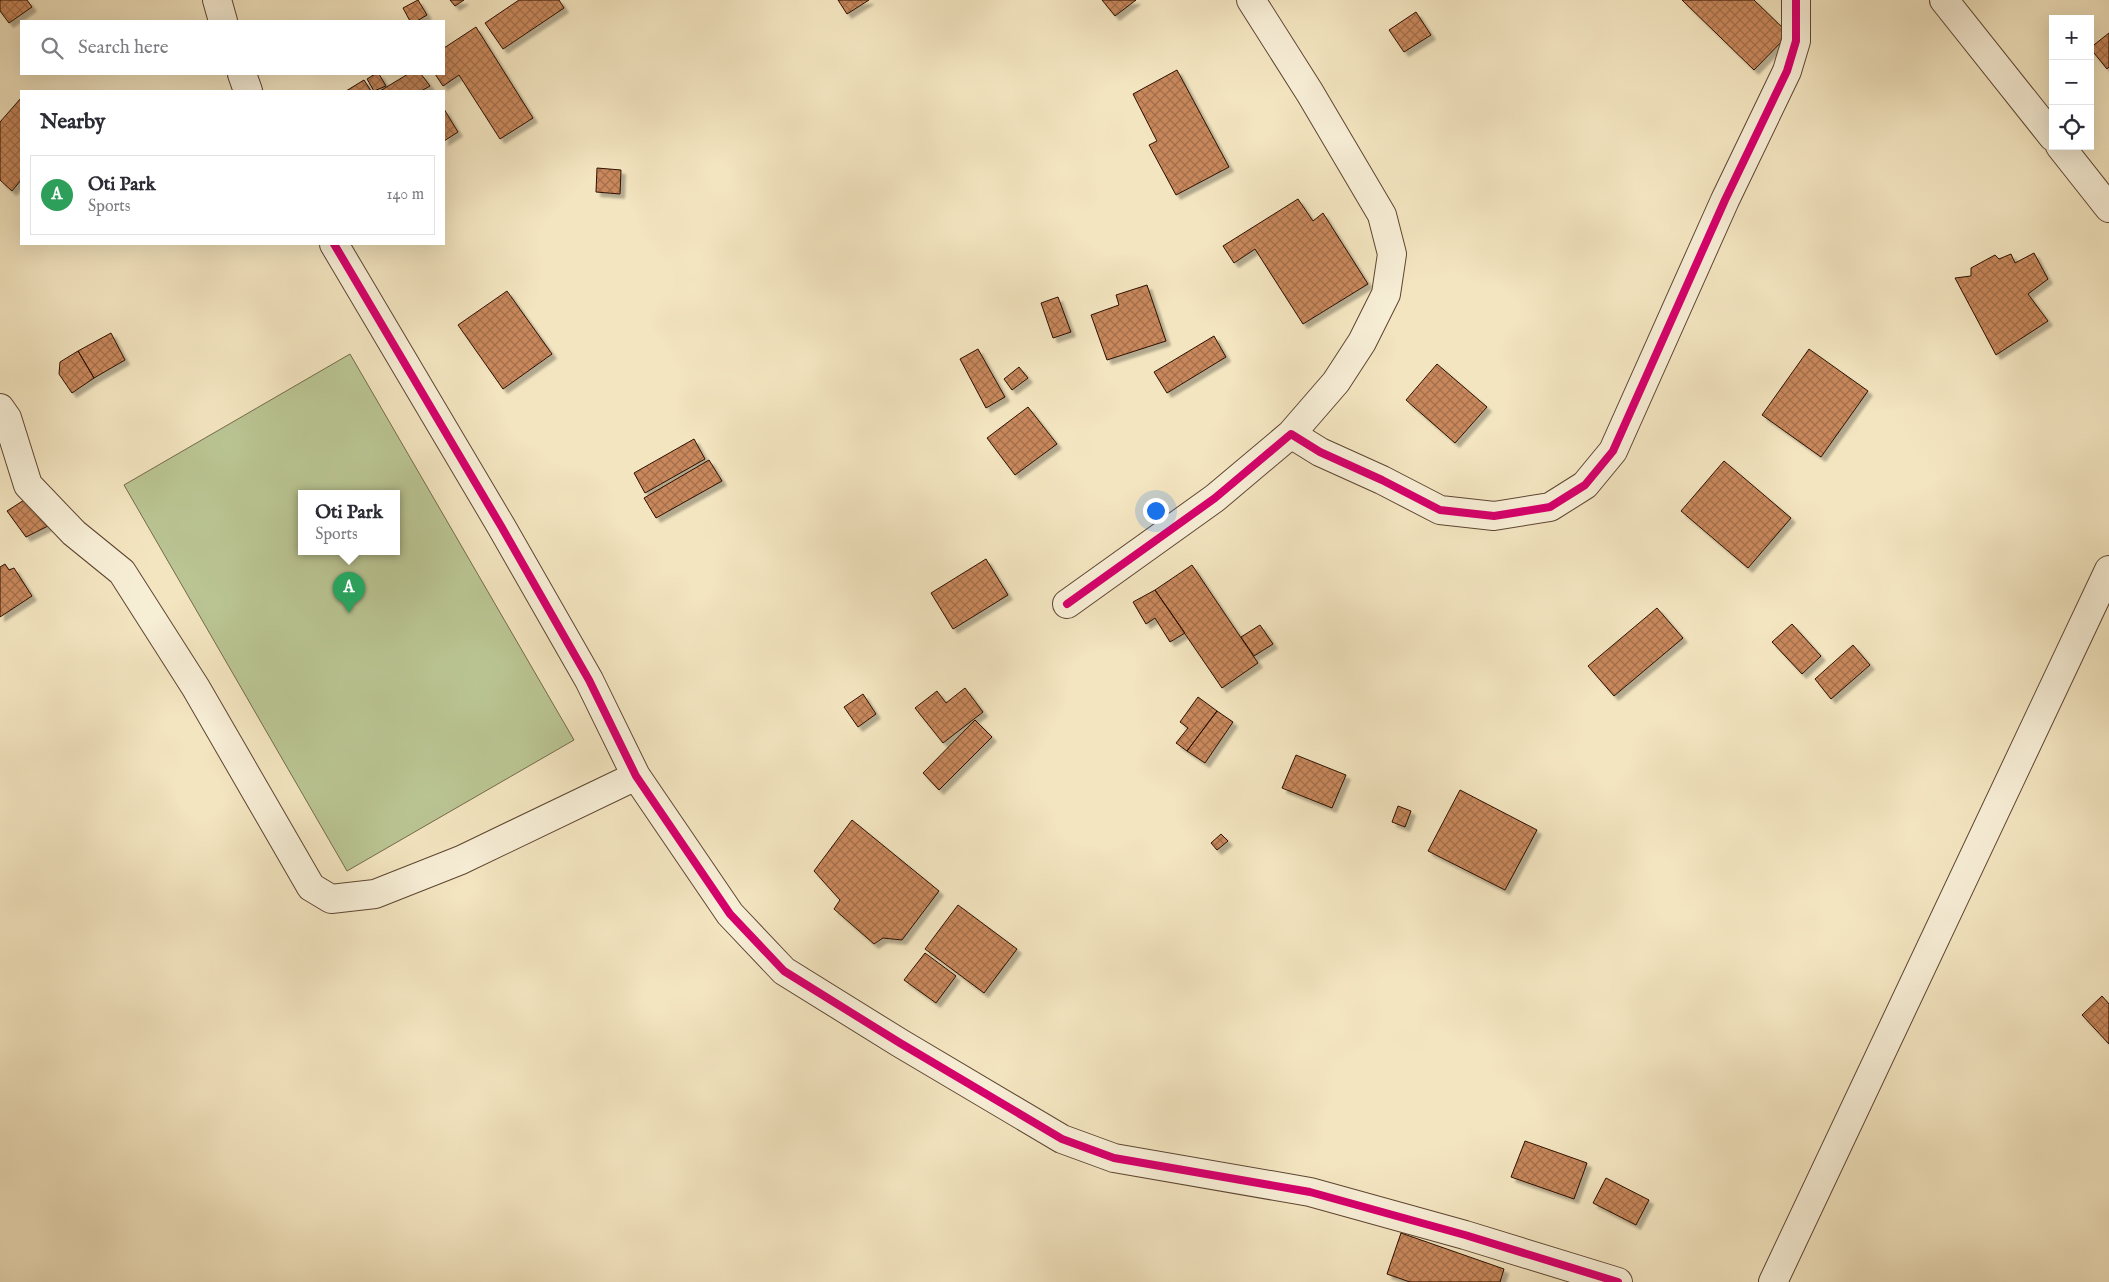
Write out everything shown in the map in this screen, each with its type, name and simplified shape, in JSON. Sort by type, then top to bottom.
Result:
[{"type":"street","points":[[217,0],[223,20]]},
{"type":"street","points":[[1067,604],[1215,498],[1291,434],[1336,382],[1362,342],[1386,294],[1392,254],[1382,215],[1310,93],[1252,0]]},
{"type":"street","points":[[1291,434],[1320,452],[1382,480],[1440,510],[1494,516],[1550,507],[1585,485],[1613,451],[1725,200],[1787,71],[1796,41],[1796,0]]},
{"type":"street","points":[[1944,0],[2049,132]]},
{"type":"street","points":[[242,75],[248,90]]},
{"type":"street","points":[[2063,150],[2109,208]]},
{"type":"street","points":[[335,245],[501,526],[584,671],[636,776],[730,914],[784,971],[1062,1139],[1114,1158],[1310,1192],[1465,1235],[1618,1282]]},
{"type":"street","points":[[0,408],[7,418],[28,485],[74,533],[122,572],[196,688],[311,887],[331,899],[375,894],[461,860],[636,776]]},
{"type":"street","points":[[1773,1282],[2109,570]]},
{"type":"green space","points":[[350,354],[574,740],[347,871],[124,485]]},
{"type":"building","points":[[0,0],[27,0],[32,7],[9,23],[0,11]]},
{"type":"building","points":[[418,0],[427,15],[419,20],[409,20],[403,8]]},
{"type":"building","points":[[450,0],[464,0],[455,6]]},
{"type":"building","points":[[519,0],[559,0],[564,8],[503,49],[485,23]]},
{"type":"building","points":[[838,0],[869,0],[847,14]]},
{"type":"building","points":[[1102,0],[1136,0],[1115,16]]},
{"type":"building","points":[[1682,0],[1754,0],[1789,34],[1754,70]]},
{"type":"building","points":[[1416,12],[1431,35],[1404,52],[1389,30]]},
{"type":"building","points":[[476,27],[533,118],[500,139],[459,75],[443,86],[436,75],[445,75],[445,47]]},
{"type":"building","points":[[2109,33],[2109,67],[2107,69],[2094,53],[2094,45]]},
{"type":"building","points":[[1177,70],[1229,167],[1176,195],[1149,145],[1157,141],[1133,94]]},
{"type":"building","points":[[373,75],[380,75],[386,86],[373,90],[367,79]]},
{"type":"building","points":[[406,75],[422,75],[430,86],[423,90],[382,90]]},
{"type":"building","points":[[364,80],[370,90],[348,90]]},
{"type":"building","points":[[20,99],[20,181],[12,191],[0,180],[0,122]]},
{"type":"building","points":[[445,111],[458,132],[445,140]]},
{"type":"building","points":[[597,168],[621,170],[620,194],[596,192]]},
{"type":"building","points":[[1298,199],[1313,221],[1323,213],[1368,284],[1303,324],[1255,249],[1234,263],[1223,246]]},
{"type":"building","points":[[2034,253],[2048,279],[2028,294],[2048,321],[1996,355],[1955,278],[1971,276],[1971,268],[1995,255],[1999,259],[2011,254],[2015,263]]},
{"type":"building","points":[[1147,285],[1166,341],[1107,360],[1091,315],[1119,305],[1116,295]]},
{"type":"building","points":[[507,291],[552,354],[503,389],[458,325]]},
{"type":"building","points":[[1058,297],[1071,332],[1053,338],[1041,303]]},
{"type":"building","points":[[111,333],[125,360],[94,378],[78,351]]},
{"type":"building","points":[[1214,336],[1226,357],[1167,393],[1154,372]]},
{"type":"building","points":[[978,349],[1005,397],[986,408],[960,359]]},
{"type":"building","points":[[1809,349],[1868,391],[1821,457],[1762,415]]},
{"type":"building","points":[[78,351],[94,378],[72,393],[59,374],[60,362]]},
{"type":"building","points":[[1437,364],[1487,407],[1455,443],[1406,400]]},
{"type":"building","points":[[1019,367],[1028,378],[1012,390],[1004,379]]},
{"type":"building","points":[[1028,407],[1057,444],[1015,475],[987,438]]},
{"type":"building","points":[[694,439],[705,459],[645,493],[634,473]]},
{"type":"building","points":[[709,460],[722,481],[656,518],[644,498]]},
{"type":"building","points":[[1724,461],[1791,518],[1748,568],[1681,511]]},
{"type":"building","points":[[32,495],[48,526],[26,537],[7,511]]},
{"type":"building","points":[[986,559],[1008,595],[953,629],[931,593]]},
{"type":"building","points":[[5,564],[9,570],[14,568],[32,596],[0,617],[0,567]]},
{"type":"building","points":[[1192,565],[1258,663],[1222,688],[1155,590]]},
{"type":"building","points":[[1155,590],[1185,633],[1170,642],[1155,618],[1146,624],[1133,602]]},
{"type":"building","points":[[1657,608],[1683,638],[1614,696],[1588,666]]},
{"type":"building","points":[[1792,624],[1821,656],[1802,674],[1772,642]]},
{"type":"building","points":[[1260,625],[1273,644],[1254,656],[1241,637]]},
{"type":"building","points":[[1853,645],[1870,665],[1831,699],[1815,679]]},
{"type":"building","points":[[965,688],[983,712],[943,743],[915,708],[937,691],[946,703]]},
{"type":"building","points":[[863,694],[876,714],[858,727],[844,707]]},
{"type":"building","points":[[1198,697],[1217,711],[1187,751],[1176,743],[1188,728],[1180,722]]},
{"type":"building","points":[[1217,711],[1233,722],[1205,763],[1187,751]]},
{"type":"building","points":[[975,720],[992,737],[939,790],[923,773]]},
{"type":"building","points":[[1296,755],[1346,775],[1332,808],[1282,788]]},
{"type":"building","points":[[1460,790],[1537,830],[1505,890],[1428,851]]},
{"type":"building","points":[[1398,806],[1411,811],[1405,827],[1392,822]]},
{"type":"building","points":[[852,820],[939,891],[902,940],[883,938],[874,944],[834,909],[840,900],[814,871]]},
{"type":"building","points":[[1221,834],[1228,841],[1217,850],[1211,843]]},
{"type":"building","points":[[958,905],[1017,949],[984,993],[925,949]]},
{"type":"building","points":[[925,953],[956,976],[936,1003],[904,980]]},
{"type":"building","points":[[2102,996],[2109,1004],[2109,1044],[2082,1015]]},
{"type":"building","points":[[1525,1141],[1587,1163],[1574,1199],[1511,1177]]},
{"type":"building","points":[[1606,1178],[1649,1200],[1636,1225],[1593,1203]]},
{"type":"building","points":[[1401,1233],[1504,1269],[1500,1282],[1410,1282],[1387,1274]]},
{"type":"cycle path","points":[[1067,604],[1215,498],[1291,434],[1320,452],[1382,480],[1440,510],[1494,516],[1550,507],[1585,485],[1613,451],[1725,200],[1787,71],[1796,41],[1796,0]]},
{"type":"cycle path","points":[[335,245],[501,526],[589,680],[636,776],[730,914],[784,971],[900,1043],[1062,1139],[1114,1158],[1310,1192],[1465,1235],[1618,1282]]},
{"type":"place","name":"Oti Park","points":[[349,613]]}]
